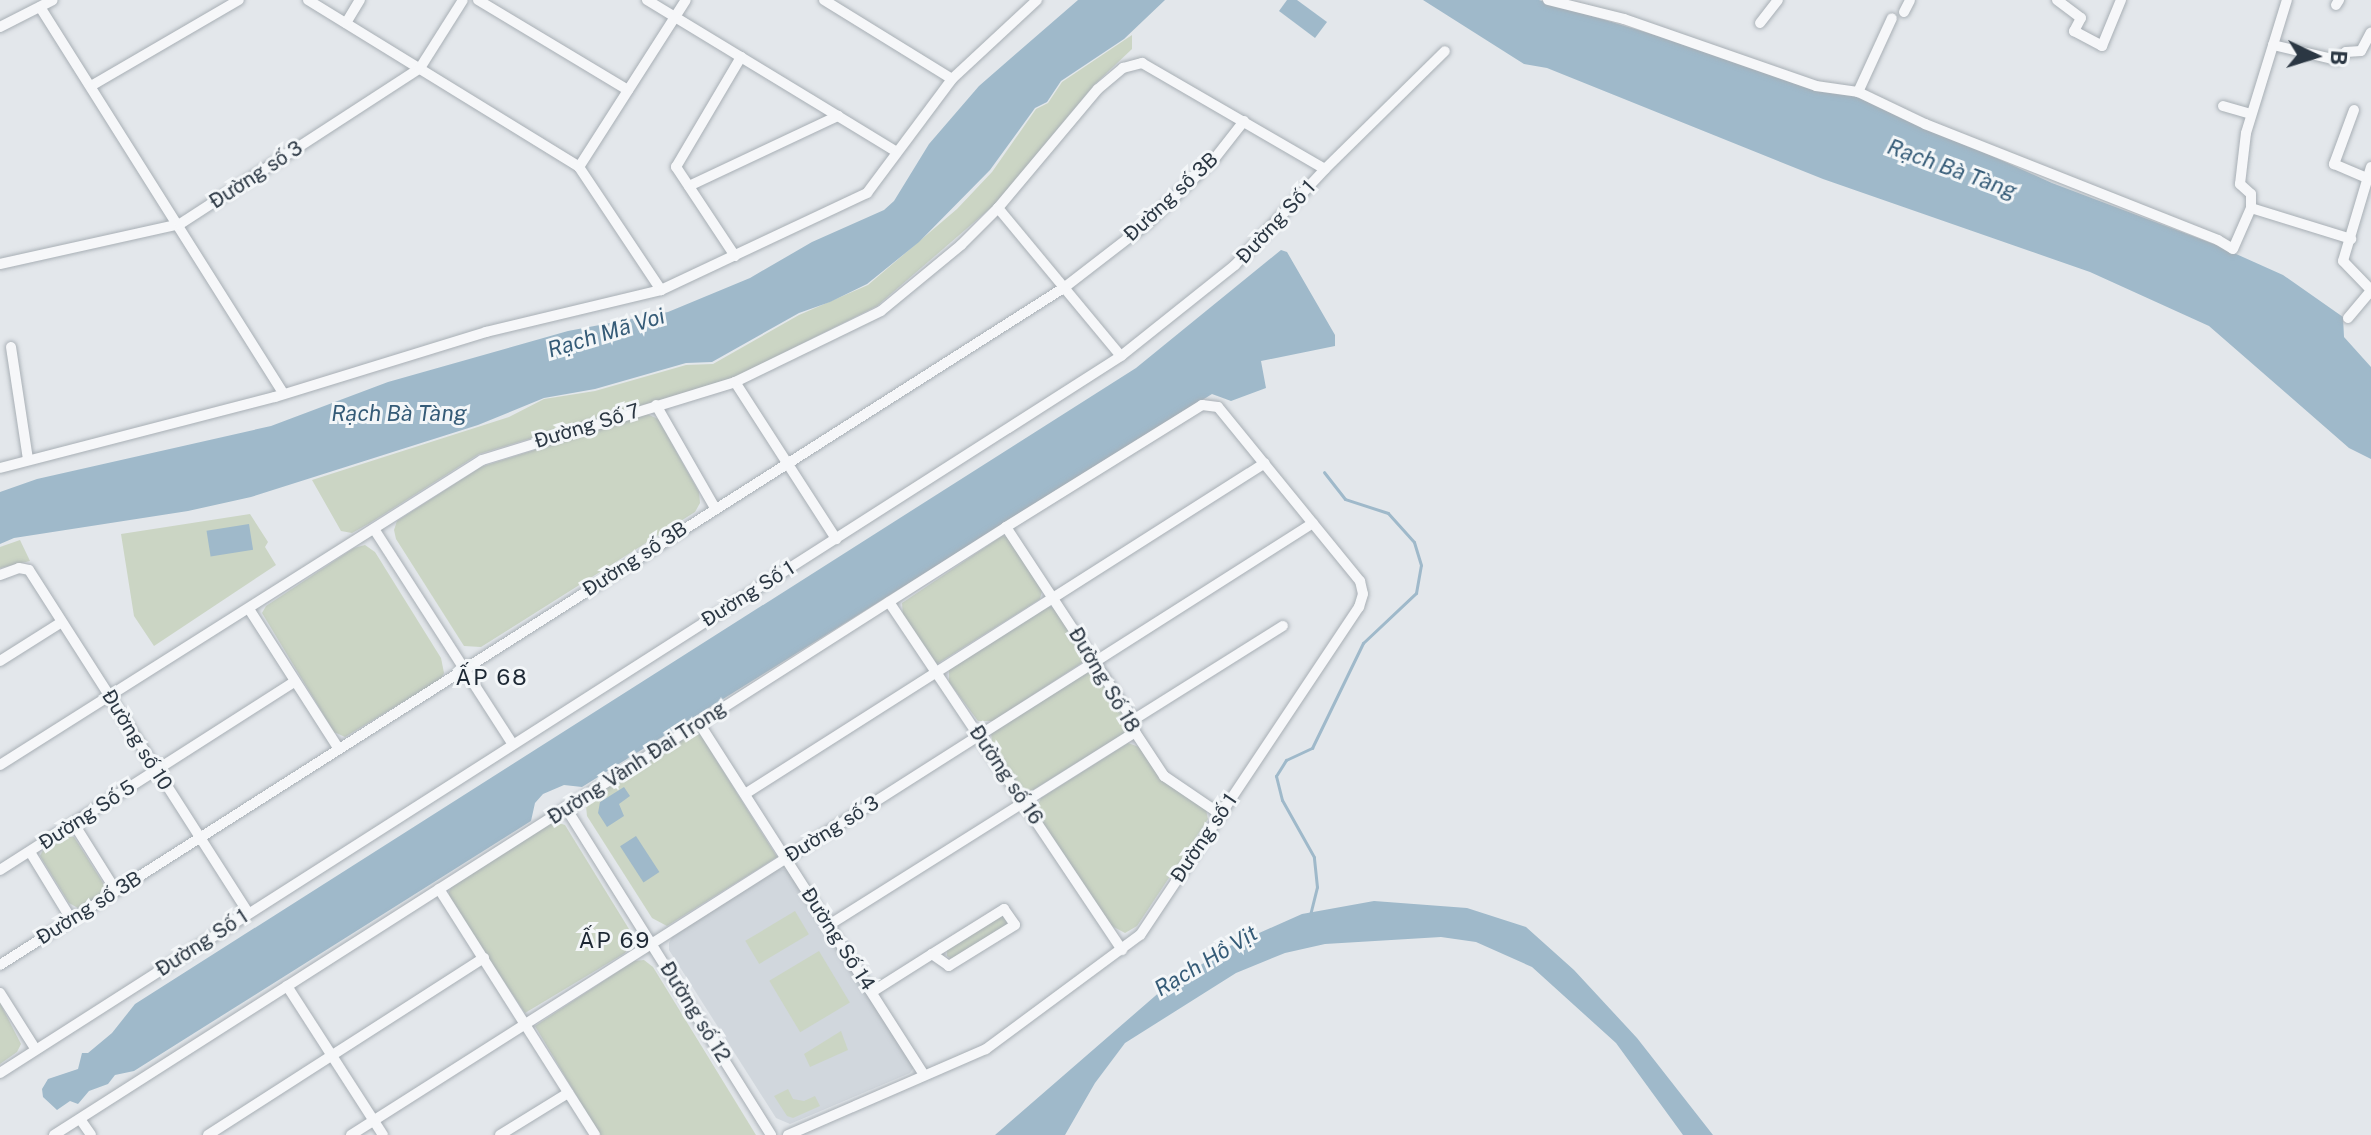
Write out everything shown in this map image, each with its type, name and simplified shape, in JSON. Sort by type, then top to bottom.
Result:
[{"type":"street","points":[[0,27],[53,0]]},
{"type":"street","points":[[91,86],[239,0]]},
{"type":"street","points":[[308,0],[579,167],[661,290]]},
{"type":"street","points":[[346,23],[360,0]]},
{"type":"street","name":"Đường số 3","points":[[0,264],[180,224],[420,68],[463,0]]},
{"type":"street","points":[[478,0],[628,90]]},
{"type":"street","points":[[647,0],[895,151]]},
{"type":"street","points":[[579,167],[686,0]]},
{"type":"street","points":[[824,0],[952,79]]},
{"type":"street","points":[[1548,0],[1624,19],[1816,86],[1858,92],[2035,169],[2233,249],[2251,208],[2251,194],[2240,184],[2251,114],[2287,0]]},
{"type":"street","points":[[1760,23],[1778,0]]},
{"type":"street","points":[[1904,12],[1910,0]]},
{"type":"street","points":[[2057,0],[2070,4],[2081,18],[2074,31],[2102,46],[2121,0]]},
{"type":"street","points":[[0,468],[284,394],[486,332],[661,290],[867,193],[895,151],[952,79],[1031,1]]},
{"type":"street","points":[[40,7],[180,224],[284,394]]},
{"type":"street","points":[[1858,92],[1892,18]]},
{"type":"street","points":[[2273,45],[2337,60],[2346,52],[2361,51],[2370,39]]},
{"type":"street","name":"Đường Số 1","points":[[0,1073],[1121,356],[1235,265],[1325,169],[1445,51]]},
{"type":"street","points":[[735,256],[676,167],[741,57]]},
{"type":"street","name":"Đường Số 7","points":[[0,765],[482,460],[735,382],[881,311],[961,245],[998,208],[1112,74],[1142,63],[1244,121]]},
{"type":"street","points":[[2223,106],[2251,114]]},
{"type":"street","points":[[2348,318],[2371,290],[2343,261],[2369,172],[2334,164],[2354,110]]},
{"type":"street","points":[[689,186],[838,116]]},
{"type":"street","points":[[1244,121],[1325,169]]},
{"type":"street","name":"Đường số 3B","points":[[0,965],[1065,287],[1149,222],[1215,158],[1244,121]]},
{"type":"street","points":[[998,208],[1121,356]]},
{"type":"street","points":[[2251,208],[2351,239]]},
{"type":"street","points":[[11,347],[28,460]]},
{"type":"street","points":[[735,382],[836,539]]},
{"type":"street","points":[[656,405],[715,508]]},
{"type":"street","name":"Đường Vành Đai Trong","points":[[54,1135],[1202,405],[1223,410]]},
{"type":"street","name":"Đường số 1","points":[[788,1135],[986,1049],[1140,935],[1359,607],[1363,594],[1360,581],[1223,410]]},
{"type":"street","points":[[745,794],[1265,463]]},
{"type":"street","name":"Đường số 3","points":[[351,1135],[1313,523]]},
{"type":"street","name":"Đường Số 18","points":[[1006,527],[1133,720],[1135,732],[1164,776],[1220,814]]},
{"type":"street","points":[[374,529],[512,743]]},
{"type":"street","name":"Đường số 10","points":[[0,575],[25,568],[248,913]]},
{"type":"street","name":"Đường số 16","points":[[889,602],[1122,950]]},
{"type":"street","points":[[249,609],[339,749]]},
{"type":"street","points":[[0,661],[62,622]]},
{"type":"street","points":[[1133,720],[1283,626]]},
{"type":"street","name":"Đường Số 5","points":[[0,870],[294,682]]},
{"type":"street","name":"Đường Số 14","points":[[699,723],[924,1075]]},
{"type":"street","points":[[829,925],[1135,732]]},
{"type":"street","name":"Đường số 12","points":[[566,808],[771,1135]]},
{"type":"street","points":[[74,824],[116,891]]},
{"type":"street","points":[[30,852],[71,919]]},
{"type":"street","points":[[439,889],[595,1135]]},
{"type":"street","points":[[872,992],[932,954],[1004,909],[1015,925],[949,966],[932,954]]},
{"type":"street","points":[[208,1135],[484,958]]},
{"type":"street","points":[[287,986],[383,1135]]},
{"type":"street","points":[[0,993],[36,1050]]},
{"type":"street","points":[[500,1135],[568,1093]]},
{"type":"street","points":[[80,1119],[91,1135]]},
{"type":"shaded area","points":[[776,869],[787,870],[914,1067],[910,1073],[790,1124],[776,1118],[669,950],[672,937]]},
{"type":"green space","points":[[1132,35],[1132,49],[1094,85],[994,205],[877,306],[733,378],[479,454],[370,523],[352,533],[341,531],[312,480],[509,417],[544,399],[595,391],[686,365],[713,364],[799,315],[868,285],[957,209],[992,172],[1036,109],[1048,103],[1062,82]]},
{"type":"green space","points":[[647,414],[658,419],[699,492],[700,503],[695,512],[481,647],[464,646],[396,539],[394,530],[397,521],[481,467]]},
{"type":"green space","points":[[250,514],[268,542],[265,547],[276,565],[154,646],[134,616],[121,534]]},
{"type":"green space","points":[[1002,536],[1008,537],[1042,591],[1040,599],[937,664],[903,615],[902,603]]},
{"type":"green space","points":[[20,540],[30,561],[0,568],[0,547]]},
{"type":"green space","points":[[365,545],[375,552],[441,658],[444,673],[441,679],[345,737],[334,732],[262,613],[266,606],[354,548]]},
{"type":"green space","points":[[1047,606],[1054,608],[1084,654],[1083,662],[993,721],[978,721],[949,682],[949,670]]},
{"type":"green space","points":[[1089,671],[1096,673],[1131,723],[1129,730],[1025,795],[993,748],[991,734]]},
{"type":"green space","points":[[691,733],[700,734],[777,857],[667,926],[652,918],[587,816],[586,806],[590,798]]},
{"type":"green space","points":[[1128,743],[1139,747],[1206,810],[1208,819],[1137,926],[1125,933],[1112,926],[1035,811],[1041,798]]},
{"type":"green space","points":[[553,821],[565,825],[629,929],[631,943],[625,953],[525,1013],[449,899],[449,892],[452,885]]},
{"type":"green space","points":[[63,836],[74,837],[105,886],[100,895],[78,908],[69,903],[40,856],[44,848]]},
{"type":"green space","points":[[795,911],[809,934],[759,964],[745,941]]},
{"type":"green space","points":[[1002,915],[1008,924],[952,959],[947,956],[947,949]]},
{"type":"green space","points":[[819,951],[850,1002],[800,1032],[769,981]]},
{"type":"green space","points":[[644,960],[653,967],[756,1135],[600,1135],[535,1026],[634,961]]},
{"type":"green space","points":[[0,1003],[21,1044],[17,1052],[0,1064]]},
{"type":"green space","points":[[841,1031],[848,1050],[810,1067],[804,1054]]},
{"type":"green space","points":[[788,1089],[793,1099],[804,1101],[815,1096],[820,1106],[793,1118],[787,1116],[774,1096]]},
{"type":"water","name":"Rạch Bà Tàng","points":[[1078,0],[1165,0],[1124,39],[1061,81],[1047,102],[1035,108],[990,170],[919,242],[867,284],[799,313],[712,362],[686,363],[595,389],[544,398],[478,425],[251,497],[188,511],[14,538],[0,544],[0,492],[37,479],[271,426],[388,382],[568,331],[668,312],[750,278],[812,242],[884,210],[894,201],[929,144],[979,86]]},
{"type":"water","points":[[1287,0],[1297,0],[1327,22],[1315,38],[1279,11]]},
{"type":"water","name":"Rạch Bà Tàng","points":[[1423,0],[1539,0],[1863,98],[2052,183],[2216,245],[2283,275],[2343,317],[2344,337],[2371,367],[2371,459],[2349,448],[2209,326],[2090,272],[1823,179],[1547,68],[1524,64]]},
{"type":"water","points":[[1281,250],[1287,252],[1335,335],[1335,346],[1261,361],[1266,388],[1231,401],[1212,394],[582,787],[564,785],[543,794],[535,803],[531,821],[134,1071],[115,1075],[108,1084],[89,1091],[78,1104],[70,1101],[57,1110],[43,1097],[42,1089],[48,1079],[78,1069],[82,1053],[88,1053],[112,1033],[135,1004],[1136,368]]},
{"type":"water","points":[[249,524],[253,550],[211,556],[207,531]]},
{"type":"water","points":[[624,787],[630,796],[619,804],[624,816],[607,827],[598,813],[600,802]]},
{"type":"water","points":[[636,836],[659,872],[643,882],[620,846]]},
{"type":"water","points":[[1374,901],[1467,908],[1526,927],[1574,970],[1637,1038],[1713,1135],[1683,1135],[1616,1043],[1532,967],[1476,942],[1441,937],[1325,944],[1285,953],[1236,973],[1125,1043],[1095,1083],[1065,1135],[995,1135],[1162,990],[1230,946],[1302,914]]},
{"type":"waterway","points":[[1310,915],[1317,887],[1314,857],[1282,800],[1276,776],[1286,760],[1312,748],[1363,643],[1416,593],[1421,565],[1414,542],[1388,513],[1345,499],[1324,472]]},
{"type":"district","name":"ẤP 68","points":[[492,678]]},
{"type":"district","name":"ẤP 69","points":[[615,941]]},
{"type":"water label","name":"Rạch Mã Voi","points":[[606,333]]},
{"type":"water label","name":"Rạch Hồ Vịt","points":[[1206,961]]}]
